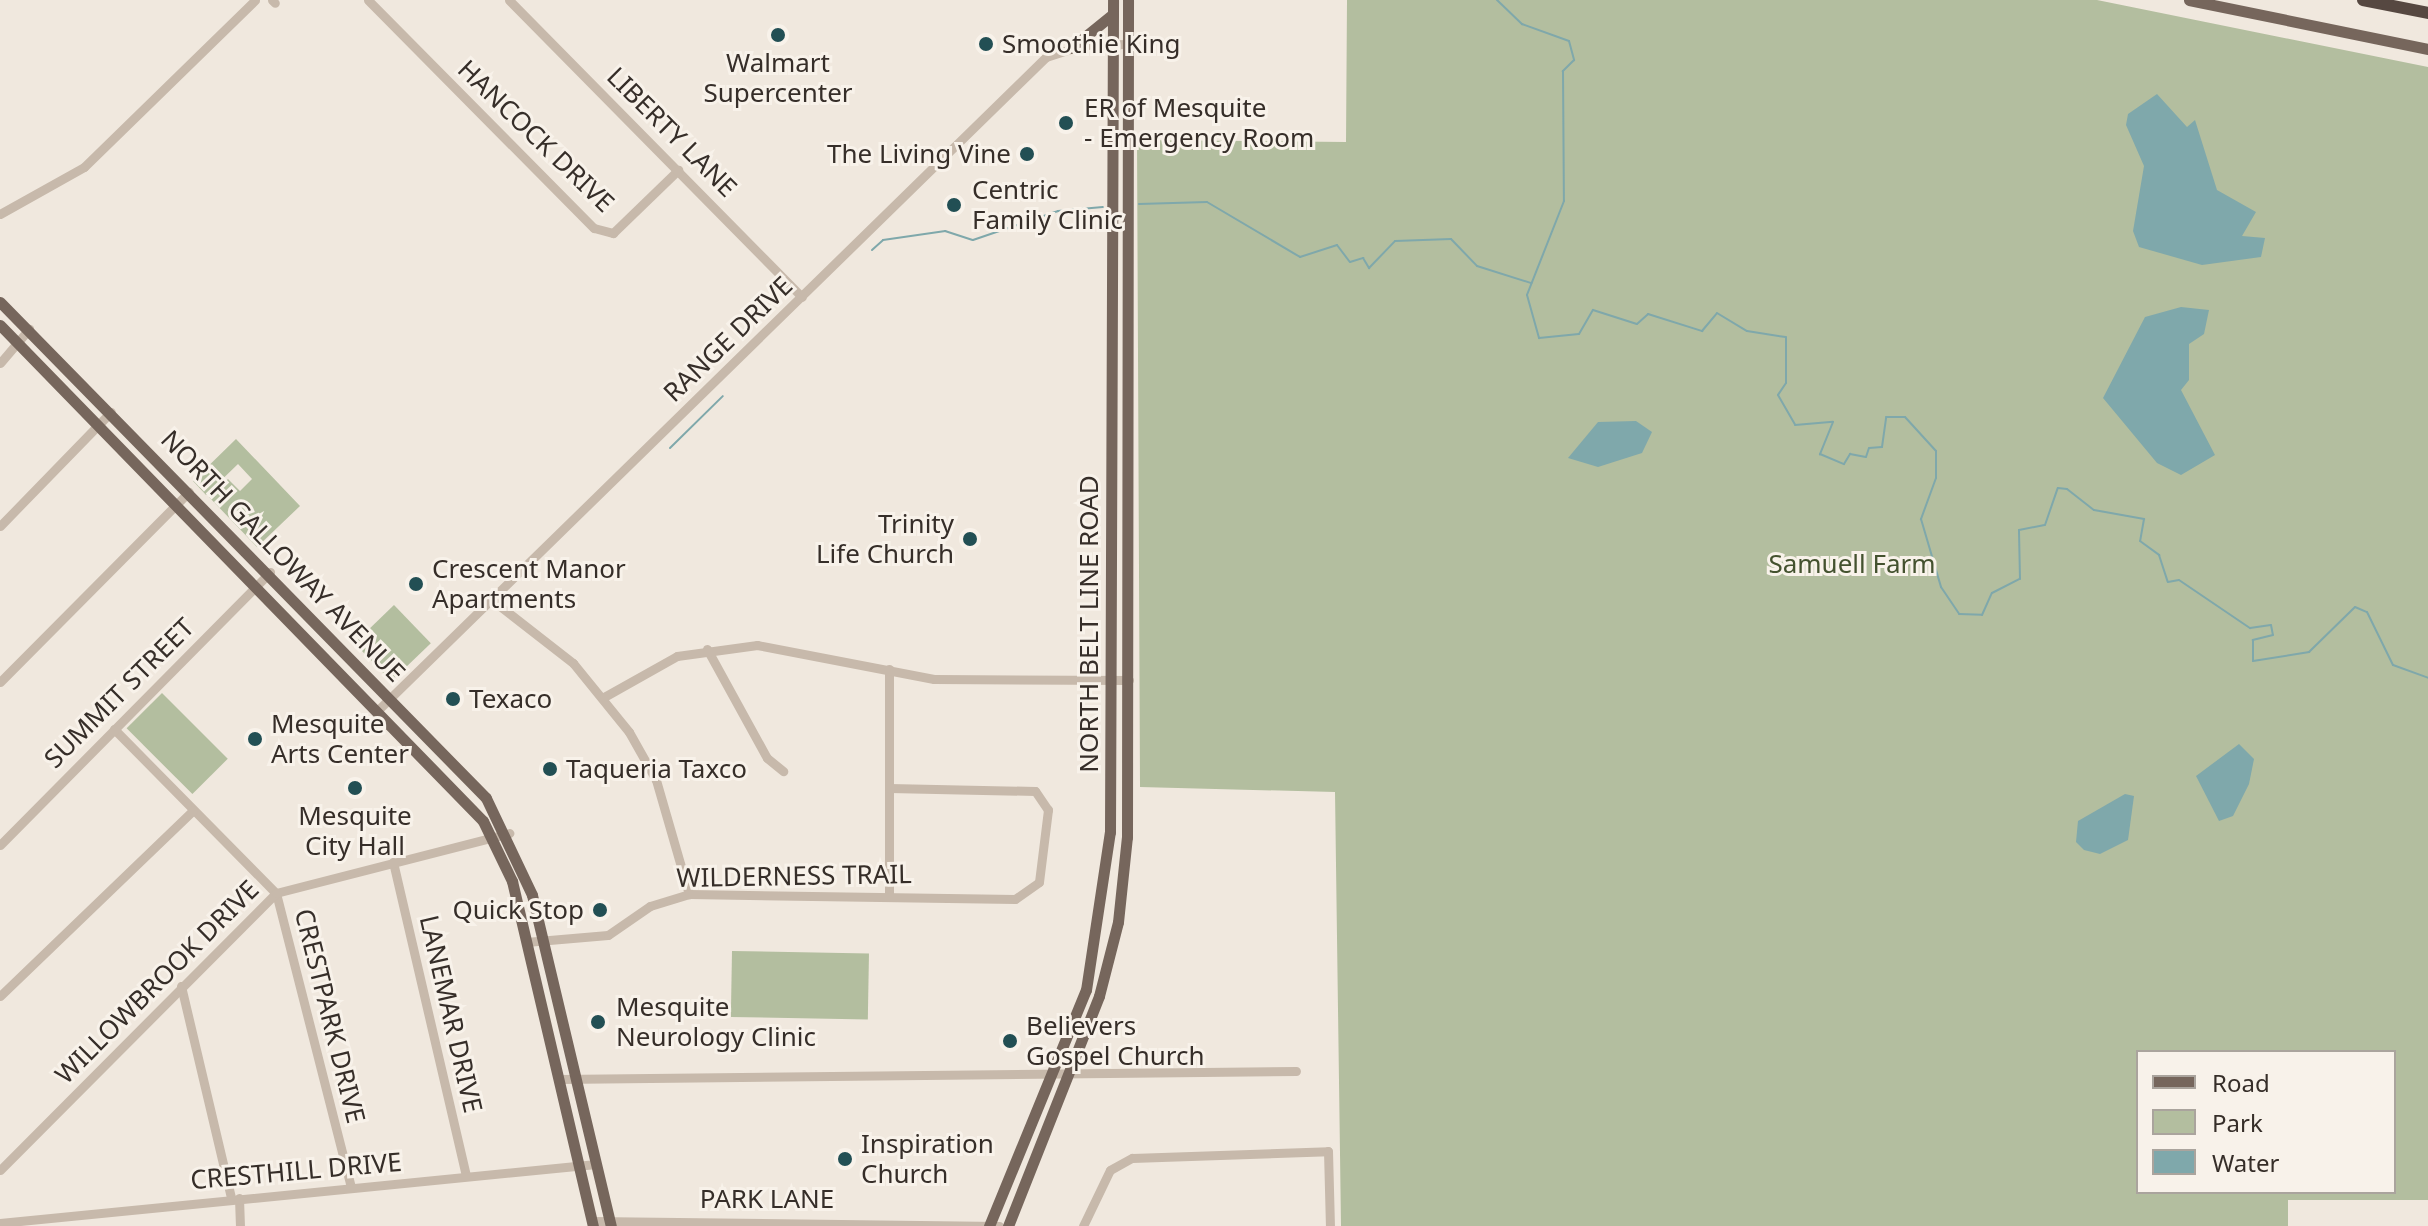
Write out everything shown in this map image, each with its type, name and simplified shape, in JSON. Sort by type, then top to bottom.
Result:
[{"type":"highway","points":[[2363,0],[2428,13]]},
{"type":"main road","name":"NORTH BELT LINE ROAD","points":[[992,1225],[1054,1076],[1101,919],[1112,681],[1113,0]]},
{"type":"main road","name":"NORTH BELT LINE ROAD","points":[[1008,1226],[1071,1073],[1118,922],[1129,680],[1128,0]]},
{"type":"main road","points":[[2189,0],[2428,49]]},
{"type":"main road","points":[[1071,48],[1113,14]]},
{"type":"main road","name":"NORTH GALLOWAY AVENUE","points":[[0,302],[457,762],[509,833],[545,941],[610,1224]]},
{"type":"main road","name":"NORTH GALLOWAY AVENUE","points":[[0,325],[451,780],[493,837],[526,942],[592,1224]]},
{"type":"main road","points":[[1112,346],[1128,345]]},
{"type":"street","points":[[0,214],[84,167],[255,0]]},
{"type":"street","name":"HANCOCK DRIVE","points":[[368,0],[594,228],[613,233],[678,170]]},
{"type":"street","name":"LIBERTY LANE","points":[[509,0],[802,297]]},
{"type":"street","name":"RANGE DRIVE","points":[[379,709],[1046,57],[1071,48],[1128,44]]},
{"type":"street","points":[[0,363],[32,333]]},
{"type":"street","points":[[0,526],[111,412]]},
{"type":"street","points":[[0,682],[189,492]]},
{"type":"street","name":"SUMMIT STREET","points":[[0,845],[270,572]]},
{"type":"street","points":[[492,600],[604,697],[656,780],[689,894]]},
{"type":"street","points":[[604,697],[677,656],[707,649],[796,648],[934,679],[1129,680]]},
{"type":"street","points":[[707,649],[767,758],[783,771]]},
{"type":"street","points":[[889,669],[889,895]]},
{"type":"street","name":"CRESTPARK DRIVE","points":[[114,729],[276,893],[351,1188]]},
{"type":"street","name":"WILDERNESS TRAIL","points":[[526,942],[608,935],[650,906],[689,894],[1025,897],[1039,882],[1047,799],[1021,788],[889,788]]},
{"type":"street","points":[[0,995],[193,810]]},
{"type":"street","name":"WILLOWBROOK DRIVE","points":[[0,1170],[276,893],[509,833]]},
{"type":"street","name":"LANEMAR DRIVE","points":[[393,862],[466,1176]]},
{"type":"street","points":[[181,986],[240,1226]]},
{"type":"street","points":[[559,1079],[578,1076],[1054,1076],[1071,1073],[1296,1071]]},
{"type":"street","points":[[1083,1226],[1110,1170],[1132,1158],[1328,1151],[1330,1226]]},
{"type":"street","name":"CRESTHILL DRIVE","points":[[0,1223],[596,1164]]},
{"type":"street","name":"PARK LANE","points":[[592,1224],[992,1225]]},
{"type":"green space","name":"Samuell Farm","points":[[1347,0],[2097,0],[2428,67],[2428,1200],[2288,1200],[2288,1226],[1341,1226],[1335,792],[1140,787],[1137,140],[1346,142]]},
{"type":"green space","points":[[236,439],[300,506],[257,547],[209,497],[228,479],[240,491],[252,479],[238,464],[206,495],[193,481]]},
{"type":"green space","points":[[394,605],[431,643],[391,681],[354,643]]},
{"type":"green space","points":[[162,693],[228,759],[192,794],[127,728]]},
{"type":"green space","points":[[732,951],[869,953],[868,1019],[731,1017]]},
{"type":"water","points":[[2157,94],[2187,127],[2195,120],[2217,190],[2256,212],[2242,236],[2265,238],[2261,257],[2202,265],[2139,247],[2133,231],[2144,166],[2126,125],[2128,114]]},
{"type":"water","points":[[2181,307],[2209,310],[2204,334],[2189,344],[2189,380],[2181,390],[2215,455],[2181,475],[2157,463],[2103,398],[2145,317]]},
{"type":"water","points":[[1636,421],[1652,432],[1642,453],[1598,467],[1568,458],[1598,422]]},
{"type":"water","points":[[2239,744],[2254,759],[2249,784],[2233,816],[2219,821],[2196,776]]},
{"type":"water","points":[[2125,794],[2134,796],[2128,840],[2100,854],[2084,850],[2076,842],[2078,821]]},
{"type":"waterway","points":[[1497,0],[1522,24],[1569,41],[1574,60],[1563,71],[1564,201],[1527,295],[1539,338],[1579,334],[1593,310],[1637,324],[1648,314],[1702,331],[1717,313],[1747,331],[1786,337],[1786,383],[1778,395],[1795,425],[1833,422],[1820,454],[1844,464],[1850,454],[1866,457],[1869,448],[1882,447],[1886,417],[1905,417],[1936,451],[1936,478],[1921,519],[1941,587],[1959,614],[1982,615],[1992,593],[2020,579],[2019,530],[2045,525],[2058,488],[2067,489],[2094,510],[2144,519],[2140,541],[2159,555],[2168,582],[2179,580],[2250,628],[2271,625],[2273,635],[2253,640],[2253,661],[2309,652],[2355,607],[2367,612],[2393,665],[2428,678]]},
{"type":"waterway","points":[[1139,204],[1207,202],[1300,257],[1337,245],[1350,262],[1363,258],[1369,268],[1395,241],[1451,239],[1477,266],[1531,283]]},
{"type":"waterway","points":[[872,250],[883,240],[945,231],[973,240],[1058,211],[1103,207]]},
{"type":"waterway","points":[[670,448],[723,396]]},
{"type":"place","name":"Walmart Supercenter","points":[[778,35]]},
{"type":"place","name":"Smoothie King","points":[[986,44]]},
{"type":"place","name":"ER of Mesquite - Emergency Room","points":[[1066,123]]},
{"type":"place","name":"The Living Vine","points":[[1027,154]]},
{"type":"place","name":"Centric Family Clinic","points":[[954,205]]},
{"type":"place","name":"Trinity Life Church","points":[[970,539]]},
{"type":"place","name":"Crescent Manor Apartments","points":[[416,584]]},
{"type":"place","name":"Texaco","points":[[453,699]]},
{"type":"place","name":"Mesquite Arts Center","points":[[255,739]]},
{"type":"place","name":"Taqueria Taxco","points":[[550,769]]},
{"type":"place","name":"Mesquite City Hall","points":[[355,788]]},
{"type":"place","name":"Quick Stop","points":[[600,910]]},
{"type":"place","name":"Mesquite Neurology Clinic","points":[[598,1022]]},
{"type":"place","name":"Believers Gospel Church","points":[[1010,1041]]},
{"type":"place","name":"Inspiration Church","points":[[845,1159]]}]
